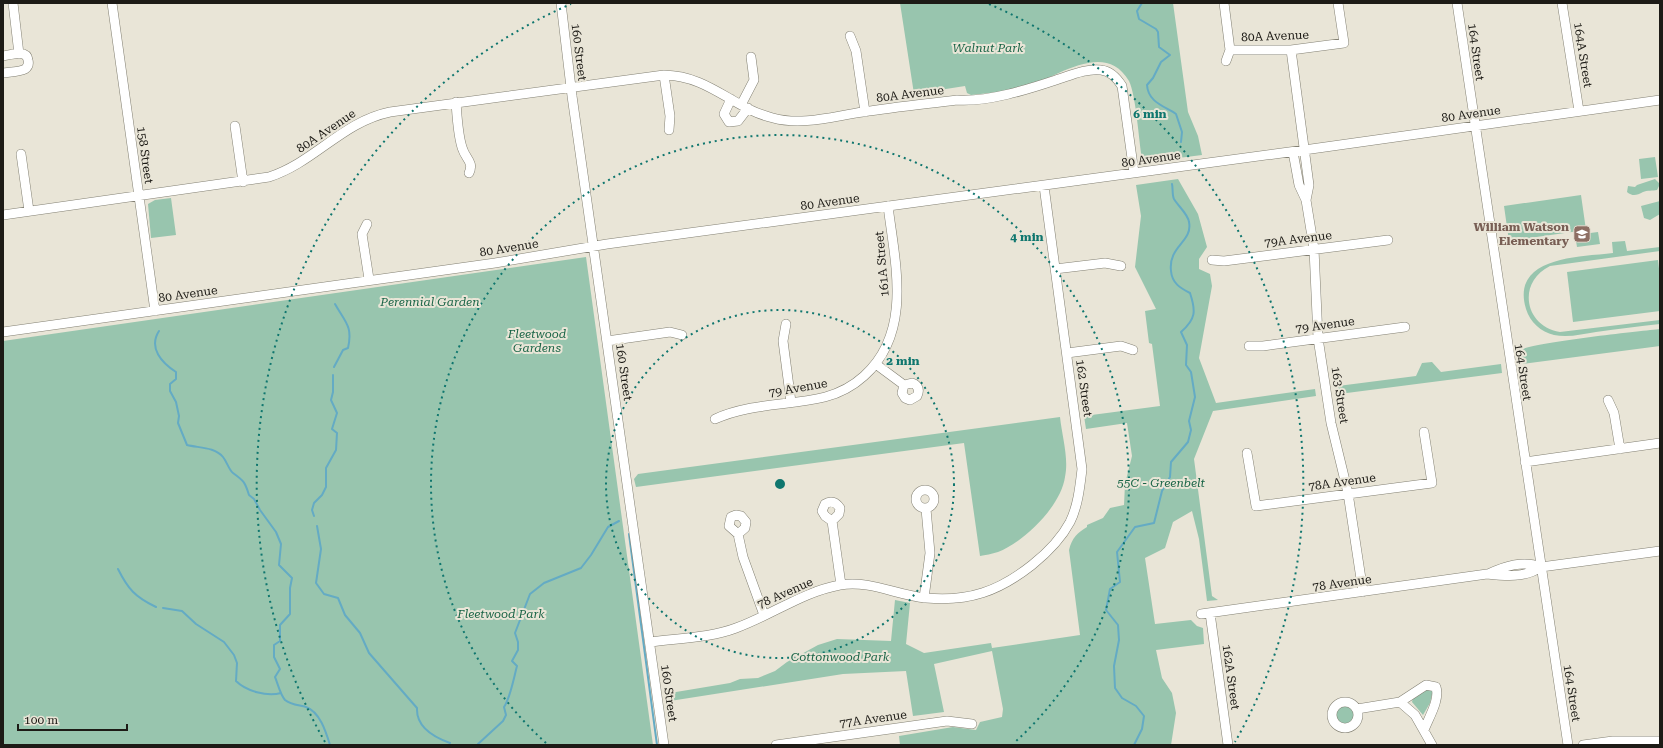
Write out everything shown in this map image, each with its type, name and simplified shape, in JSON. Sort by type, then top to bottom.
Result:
[{"type":"street","points":[[13,3],[19,54]]},
{"type":"street","name":"158 Street","points":[[112,3],[155,311]]},
{"type":"street","name":"160 Street","points":[[561,3],[571,87],[664,745]]},
{"type":"street","points":[[1224,3],[1230,50],[1226,61]]},
{"type":"street","name":"80A Avenue","points":[[1230,50],[1291,50],[1344,43],[1338,3]]},
{"type":"street","name":"164 Street","points":[[1457,3],[1568,745]]},
{"type":"street","name":"164A Street","points":[[1562,3],[1579,111]]},
{"type":"street","points":[[850,36],[856,51],[865,112]]},
{"type":"street","name":"163 Street","points":[[1291,50],[1308,185],[1306,200]]},
{"type":"street","points":[[3,56],[19,54],[28,58],[26,68],[3,72]]},
{"type":"street","points":[[731,99],[724,114],[729,122],[738,121],[754,80],[755,73],[751,57]]},
{"type":"street","name":"80A Avenue","points":[[3,215],[243,182],[269,177],[293,168],[310,158],[348,128],[372,116],[390,112],[664,75],[683,76],[701,82],[744,107],[774,118],[790,121],[966,100],[1022,91],[1074,75],[1100,70],[1113,75],[1120,82],[1124,93],[1134,174]]},
{"type":"street","points":[[664,75],[670,116],[669,130]]},
{"type":"street","name":"80 Avenue","points":[[3,332],[369,279],[495,263],[594,246],[1134,174],[1660,100]]},
{"type":"street","points":[[456,102],[462,147],[470,162],[471,168],[468,173]]},
{"type":"street","points":[[235,126],[243,182]]},
{"type":"street","name":"163 Street","points":[[1293,152],[1299,185],[1306,200],[1314,249],[1318,338],[1331,423],[1348,493],[1363,592]]},
{"type":"street","points":[[21,154],[29,211]]},
{"type":"street","name":"162 Street","points":[[1022,573],[1054,545],[1063,533],[1070,521],[1078,497],[1080,481],[1081,458],[1044,186]]},
{"type":"street","name":"161A Street","points":[[877,365],[892,332],[897,306],[897,277],[888,206]]},
{"type":"street","points":[[367,224],[362,234],[369,279]]},
{"type":"street","name":"79A Avenue","points":[[1212,260],[1224,261],[1388,240]]},
{"type":"street","points":[[1055,269],[1105,263],[1122,266]]},
{"type":"street","points":[[786,324],[783,340],[790,402]]},
{"type":"street","name":"79 Avenue","points":[[1250,346],[1263,346],[1405,326]]},
{"type":"street","points":[[607,341],[670,332],[682,335]]},
{"type":"street","points":[[1066,353],[1121,346],[1133,350]]},
{"type":"street","points":[[877,365],[904,385]]},
{"type":"street","name":"79 Avenue","points":[[715,419],[737,410],[837,394],[852,386],[877,365]]},
{"type":"street","points":[[1608,400],[1614,413],[1620,449]]},
{"type":"street","name":"78A Avenue","points":[[1248,453],[1256,506],[1432,483],[1424,432]]},
{"type":"street","points":[[1525,462],[1660,444]]},
{"type":"street","points":[[924,598],[930,553],[926,509]]},
{"type":"street","points":[[832,521],[841,585]]},
{"type":"street","points":[[738,534],[743,557],[764,615]]},
{"type":"street","name":"78 Avenue","points":[[1206,614],[1487,574],[1520,575],[1530,573],[1541,567],[1660,551]]},
{"type":"street","name":"78 Avenue","points":[[650,642],[725,631],[745,625],[815,591],[841,585],[880,586],[924,598],[954,598],[981,594],[1009,582],[1022,573]]},
{"type":"street","name":"162A Street","points":[[1206,614],[1228,745]]},
{"type":"street","points":[[1357,709],[1400,702],[1426,685],[1436,687],[1436,701],[1424,730]]},
{"type":"street","points":[[1400,702],[1412,710],[1432,745]]},
{"type":"street","name":"77A Avenue","points":[[776,745],[947,721],[972,724]]},
{"type":"street","points":[[1583,745],[1613,741],[1660,741]]},
{"type":"green space","name":"Walnut Park","points":[[900,3],[1173,3],[1188,112],[1198,136],[1202,155],[1147,162],[1142,159],[1135,107],[1129,81],[1119,69],[1106,63],[1093,62],[1078,65],[1035,84],[1022,88],[971,95],[967,93],[965,86],[914,94]]},
{"type":"green space","points":[[1655,157],[1658,177],[1641,179],[1639,159]]},
{"type":"green space","points":[[1178,179],[1198,214],[1207,247],[1199,259],[1199,269],[1210,274],[1212,286],[1199,358],[1216,403],[1315,389],[1316,396],[1213,411],[1194,459],[1212,596],[1218,600],[1207,601],[1199,539],[1192,511],[1173,522],[1165,548],[1145,558],[1155,624],[1191,620],[1197,626],[1203,628],[1204,644],[1156,650],[1162,678],[1172,693],[1176,713],[1171,745],[900,745],[899,736],[953,727],[976,730],[980,722],[1002,717],[1003,709],[992,651],[934,664],[944,712],[913,716],[906,671],[843,674],[670,701],[670,693],[730,683],[740,679],[758,678],[775,671],[787,662],[818,645],[837,639],[891,641],[895,600],[910,603],[906,644],[924,653],[991,643],[992,648],[1080,635],[1069,550],[1075,536],[1087,527],[1087,525],[1103,518],[1110,508],[1124,505],[1125,484],[1132,456],[1127,423],[1086,429],[1084,416],[1160,406],[1152,344],[1149,343],[1145,311],[1156,309],[1135,267],[1141,216],[1136,185]]},
{"type":"green space","points":[[1655,179],[1660,184],[1657,190],[1646,191],[1635,195],[1631,195],[1627,192],[1628,186],[1635,187]]},
{"type":"green space","points":[[1581,195],[1586,230],[1509,241],[1504,206]]},
{"type":"green space","points":[[171,198],[176,235],[151,238],[148,204],[155,200]]},
{"type":"green space","points":[[1660,201],[1660,214],[1650,220],[1644,218],[1641,206]]},
{"type":"green space","points":[[1598,232],[1600,244],[1577,247],[1575,235]]},
{"type":"green space","points":[[1625,241],[1627,251],[1660,247],[1660,251],[1550,266],[1539,273],[1529,292],[1529,303],[1532,313],[1548,328],[1560,332],[1660,320],[1660,324],[1565,336],[1549,334],[1540,329],[1533,322],[1526,309],[1524,292],[1528,278],[1538,269],[1567,259],[1613,253],[1612,242]]},
{"type":"green space","name":"Fleetwood Park","points":[[586,257],[653,745],[3,745],[3,341]]},
{"type":"green space","points":[[1658,260],[1660,277],[1660,311],[1573,322],[1567,272]]},
{"type":"green space","points":[[1660,329],[1660,346],[1523,364],[1519,351],[1541,344]]},
{"type":"green space","points":[[1432,362],[1441,372],[1501,364],[1502,373],[1339,394],[1338,386],[1416,376],[1422,363]]},
{"type":"green space","points":[[1060,417],[1066,455],[1066,470],[1062,488],[1056,500],[1049,511],[1030,532],[998,552],[980,556],[964,443],[636,487],[634,479],[638,474]]},
{"type":"green space","points":[[1425,689],[1433,690],[1430,703],[1423,715],[1412,702],[1413,698]]},
{"type":"green space","points":[[1345,704],[1353,707],[1356,715],[1353,723],[1345,726],[1337,723],[1334,715],[1337,707]]},
{"type":"waterway","points":[[1142,3],[1137,11],[1139,19],[1156,29],[1158,32],[1159,47],[1170,55],[1161,62],[1153,78],[1147,85],[1148,91],[1153,100],[1176,114],[1182,132],[1181,142]]},
{"type":"waterway","points":[[1134,745],[1142,729],[1144,716],[1136,706],[1122,698],[1115,688],[1114,666],[1119,640],[1118,625],[1106,610],[1110,589],[1120,582],[1117,552],[1135,527],[1154,523],[1162,491],[1170,477],[1171,462],[1188,442],[1191,430],[1189,421],[1195,397],[1191,372],[1186,365],[1187,345],[1181,332],[1190,323],[1194,310],[1190,293],[1177,285],[1173,279],[1171,271],[1173,256],[1187,235],[1189,222],[1185,213],[1174,199],[1172,184]]},
{"type":"waterway","points":[[334,367],[343,350],[348,348],[349,341],[349,329],[335,304]]},
{"type":"waterway","points":[[159,331],[156,337],[156,349],[162,360],[176,372],[176,379],[170,384],[170,391],[176,402],[179,416],[178,423],[187,445],[216,451],[223,457],[232,472],[244,482],[249,495],[254,499],[276,532],[281,544],[279,565],[292,578],[290,588],[290,614],[280,625],[280,641],[274,645],[274,657],[280,669],[275,677],[280,692],[287,702],[306,707],[315,713],[322,723],[330,745]]},
{"type":"waterway","points":[[314,516],[312,510],[314,503],[322,495],[326,487],[326,468],[336,450],[337,433],[332,429],[337,413],[331,400],[333,392],[333,375]]},
{"type":"waterway","points":[[478,744],[503,721],[506,715],[504,707],[510,693],[517,666],[512,661],[518,650],[518,642],[515,633],[530,594],[544,583],[581,568],[591,555],[608,527],[619,521]]},
{"type":"waterway","points":[[317,526],[321,549],[316,583],[324,594],[338,598],[345,615],[360,633],[369,653],[417,708],[417,715],[423,726],[438,738],[450,743]]},
{"type":"waterway","points":[[629,534],[657,745]]},
{"type":"waterway","points":[[118,569],[125,582],[133,592],[143,600],[156,607]]},
{"type":"waterway","points":[[163,608],[182,611],[196,624],[224,642],[234,655],[237,663],[236,681],[240,685],[263,694],[281,693]]},
{"type":"place","name":"William Watson Elementary","points":[[1582,234]]},
{"type":"park label","name":"Perennial Garden","points":[[430,302]]},
{"type":"park label","name":"Fleetwood Gardens","points":[[537,341]]},
{"type":"park label","name":"55C - Greenbelt","points":[[1161,483]]},
{"type":"park label","name":"Cottonwood Park","points":[[840,657]]}]
